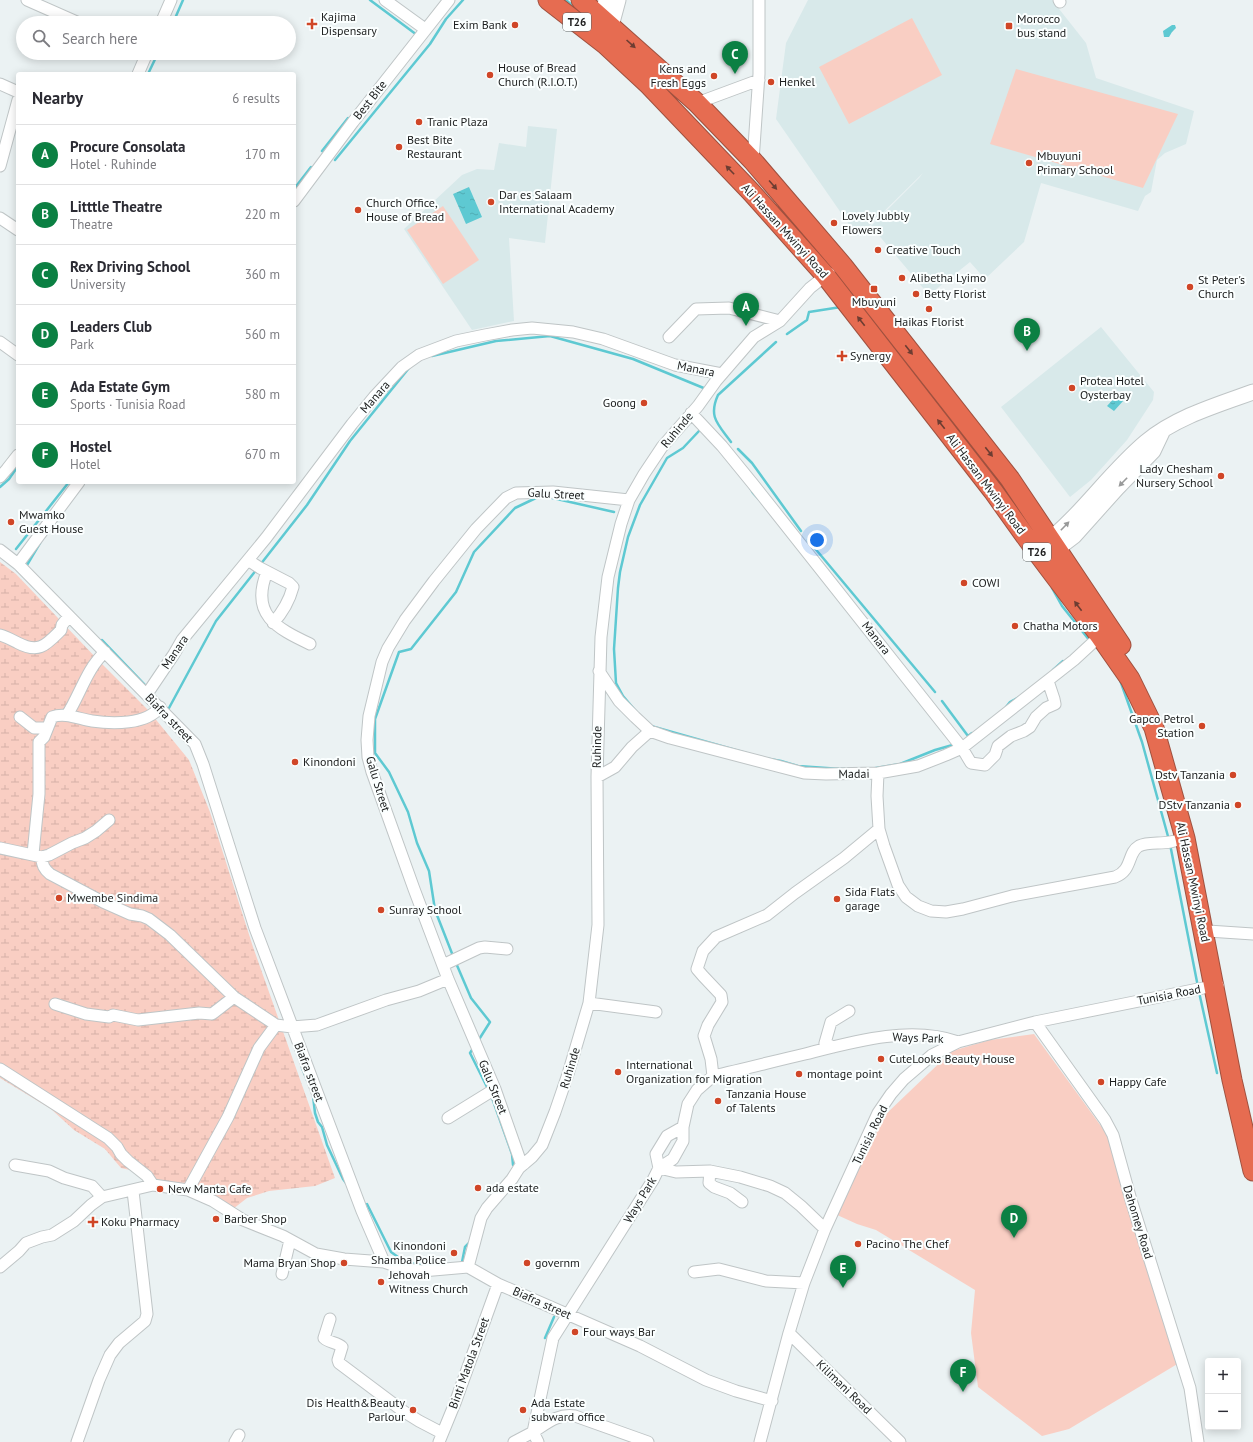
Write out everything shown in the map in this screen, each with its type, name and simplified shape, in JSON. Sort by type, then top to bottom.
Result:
[{"type":"highway","name":"Ali Hassan Mwinyi Road","points":[[548,0],[606,45],[648,84],[752,193],[825,275],[993,491],[1130,679],[1154,728],[1185,838],[1238,1081],[1253,1130]]},
{"type":"highway","name":"Ali Hassan Mwinyi Road","points":[[581,0],[607,15],[697,103],[753,161],[843,266],[1010,479],[1108,624],[1139,674],[1163,724],[1188,817],[1232,1080],[1253,1171]]},
{"type":"street","points":[[27,0],[63,16]]},
{"type":"street","points":[[164,16],[171,0]]},
{"type":"street","points":[[385,0],[425,29]]},
{"type":"street","name":"Best Bite","points":[[296,198],[425,29],[449,0]]},
{"type":"street","points":[[606,45],[603,31],[607,15],[618,0]]},
{"type":"street","points":[[753,161],[759,80],[759,0]]},
{"type":"street","points":[[139,72],[144,60]]},
{"type":"street","points":[[697,103],[759,80]]},
{"type":"street","points":[[0,84],[16,91]]},
{"type":"street","points":[[0,166],[16,107]]},
{"type":"street","points":[[0,218],[16,229]]},
{"type":"street","name":"Ruhinde","points":[[468,1266],[481,1218],[487,1208],[512,1179],[519,1168],[532,1157],[542,1145],[568,1074],[589,1003],[598,925],[597,777],[599,670],[603,613],[608,578],[621,524],[629,500],[662,447],[698,406],[722,374],[754,337],[780,321],[810,288],[825,275],[843,266]]},
{"type":"street","points":[[669,336],[696,309],[729,308],[780,321]]},
{"type":"street","name":"Manara","points":[[147,694],[182,640],[258,566],[374,397],[402,367],[419,355],[456,342],[485,335],[532,328],[573,332],[603,340],[674,365],[722,374]]},
{"type":"street","points":[[0,342],[16,354]]},
{"type":"street","points":[[1039,556],[1054,544],[1128,458],[1147,441],[1163,430],[1186,418],[1253,392]]},
{"type":"street","name":"Manara","points":[[691,413],[722,446],[753,484],[962,748],[970,762],[985,765],[995,755],[998,746],[1011,736],[1030,727],[1036,717],[1046,708],[1055,704],[1048,681]]},
{"type":"street","points":[[1,474],[16,457]]},
{"type":"street","points":[[18,564],[78,484]]},
{"type":"street","name":"Galu Street","points":[[524,1164],[521,1163],[495,1089],[448,979],[414,890],[368,757],[367,740],[369,716],[382,662],[388,648],[405,620],[480,524],[506,498],[516,493],[553,492],[629,500]]},
{"type":"street","name":"Biafra street","points":[[0,550],[18,564],[195,744],[206,771],[255,928],[362,1211],[384,1262]]},
{"type":"street","points":[[258,566],[285,580],[293,587],[290,598],[282,614],[273,623]]},
{"type":"street","points":[[258,566],[263,581],[263,609],[273,623],[310,644]]},
{"type":"street","points":[[0,635],[10,638],[27,647],[38,648],[47,644],[61,630],[62,625],[69,616]]},
{"type":"street","name":"Madai","points":[[599,670],[619,701],[650,731],[670,738],[804,773],[878,774],[918,766],[962,748],[1074,660],[1100,636]]},
{"type":"street","points":[[67,715],[95,663],[105,652]]},
{"type":"street","points":[[160,707],[154,714],[142,719],[119,723],[93,721],[67,715],[57,715],[52,717],[40,742],[38,855],[45,869],[50,874],[103,902],[130,914],[142,916],[159,926],[234,997],[276,1025],[292,1027],[317,1025],[386,1000],[419,991],[448,979]]},
{"type":"street","points":[[20,717],[34,728],[47,728]]},
{"type":"street","points":[[597,777],[615,767],[632,747],[650,731]]},
{"type":"street","points":[[878,774],[877,796],[879,829],[898,885],[906,897],[918,906],[931,911],[946,912],[963,909],[1012,896],[1115,877],[1124,872],[1134,851],[1138,847],[1144,845],[1170,843],[1185,838]]},
{"type":"street","points":[[0,848],[38,855],[49,855],[85,838],[109,820]]},
{"type":"street","points":[[714,1076],[711,1059],[704,1036],[708,1025],[722,1002],[721,995],[698,969],[703,951],[716,937],[767,915],[844,858],[879,829]]},
{"type":"street","points":[[1208,931],[1253,934]]},
{"type":"street","points":[[443,965],[479,948],[485,947],[507,949]]},
{"type":"street","name":"Tunisia Road","points":[[760,1442],[804,1283],[825,1229],[878,1113],[891,1094],[917,1066],[932,1055],[958,1042],[1036,1022],[1217,985]]},
{"type":"street","points":[[55,1004],[86,1014],[109,1017],[112,1015],[138,1020],[199,1013],[212,1014],[234,997]]},
{"type":"street","points":[[589,1003],[656,1012]]},
{"type":"street","points":[[829,1045],[831,1022],[849,1011]]},
{"type":"street","name":"Dahomey Road","points":[[1036,1022],[1105,1120],[1113,1135],[1131,1200],[1190,1388],[1198,1442]]},
{"type":"street","points":[[188,1190],[228,1117],[259,1048],[276,1025]]},
{"type":"street","name":"Ways Park","points":[[533,1432],[553,1338],[645,1193],[659,1168],[673,1159],[683,1142],[683,1127],[688,1104],[697,1090],[714,1076],[794,1057],[829,1045],[865,1039],[906,1035],[947,1038],[958,1042]]},
{"type":"street","points":[[0,1069],[108,1138],[128,1161],[147,1176],[153,1185]]},
{"type":"street","points":[[448,1118],[495,1089]]},
{"type":"street","points":[[683,1127],[667,1136],[656,1154],[659,1168],[676,1172],[710,1171],[740,1177],[770,1186],[785,1194],[801,1206],[825,1229]]},
{"type":"street","points":[[15,1165],[49,1171],[64,1178],[92,1186],[102,1197]]},
{"type":"street","points":[[710,1171],[709,1183],[714,1187],[730,1193],[742,1202]]},
{"type":"street","points":[[0,1267],[26,1243],[52,1235],[74,1221],[102,1197],[153,1185],[188,1190],[213,1201],[243,1220],[268,1229],[316,1254],[344,1259],[384,1262],[404,1269],[422,1271],[468,1266]]},
{"type":"street","points":[[77,1442],[99,1380],[110,1355],[119,1343],[145,1321],[147,1314],[133,1190]]},
{"type":"street","points":[[282,1274],[290,1240]]},
{"type":"street","name":"Biafra street","points":[[468,1266],[498,1284],[640,1346],[706,1380],[736,1391],[772,1401]]},
{"type":"street","points":[[694,1272],[719,1269],[766,1281],[804,1283]]},
{"type":"street","name":"Binti Matola Street","points":[[440,1437],[498,1284]]},
{"type":"street","points":[[330,1319],[324,1338],[342,1347],[338,1360],[340,1363],[440,1437]]},
{"type":"street","name":"Kilimani Road","points":[[789,1333],[898,1441]]},
{"type":"street","points":[[514,1442],[558,1416],[567,1415],[575,1416],[648,1442]]},
{"type":"street","points":[[533,1432],[538,1442]]},
{"type":"shaded area","points":[[808,0],[1052,0],[1086,43],[1096,78],[1194,111],[1186,144],[1165,153],[1157,160],[1151,192],[1145,196],[1138,211],[1041,183],[1024,242],[985,279],[970,262],[929,295],[871,226],[923,173],[859,236],[857,236],[776,119],[786,43]]},
{"type":"shaded area","name":"Dar es Salaam International Academy","points":[[528,126],[557,129],[545,243],[509,238],[514,321],[472,330],[404,229],[462,175],[477,169],[494,170],[499,143],[526,147]]},
{"type":"shaded area","name":"Protea Hotel Oysterbay","points":[[1101,327],[1154,392],[1153,400],[1127,440],[1091,480],[1070,497],[1001,407]]},
{"type":"green space","points":[[912,18],[942,75],[849,124],[819,67]]},
{"type":"green space","points":[[1016,69],[1178,114],[1143,188],[990,144]]},
{"type":"green space","points":[[443,206],[479,260],[443,284],[407,230]]},
{"type":"green space","points":[[0,562],[16,574],[148,710],[189,760],[210,812],[253,947],[335,1178],[315,1186],[269,1191],[247,1198],[233,1209],[139,1172],[121,1168],[105,1149],[74,1130],[51,1109],[0,1078]]},
{"type":"green space","points":[[1034,1034],[1114,1144],[1140,1247],[1179,1363],[1069,1429],[1042,1436],[978,1387],[971,1333],[975,1290],[876,1230],[857,1224],[835,1214],[886,1114],[952,1051],[990,1040]]},
{"type":"water","points":[[1172,25],[1175,25],[1176,28],[1169,37],[1164,37],[1163,31]]},
{"type":"water","points":[[469,187],[482,217],[466,224],[453,194]]},
{"type":"water","points":[[1118,394],[1124,400],[1114,411],[1107,406]]},
{"type":"waterway","points":[[176,16],[183,0]]},
{"type":"waterway","points":[[370,0],[417,35]]},
{"type":"waterway","points":[[335,160],[430,44],[446,19],[463,0]]},
{"type":"waterway","points":[[566,0],[583,15]]},
{"type":"waterway","points":[[149,72],[155,60]]},
{"type":"waterway","points":[[322,151],[348,118]]},
{"type":"waterway","points":[[296,186],[311,167]]},
{"type":"waterway","points":[[787,334],[807,320],[809,312],[841,307]]},
{"type":"waterway","points":[[432,356],[496,341],[550,336],[633,359],[706,389]]},
{"type":"waterway","points":[[731,442],[714,415],[715,403],[718,395],[776,342]]},
{"type":"waterway","points":[[260,565],[307,505],[350,441],[409,368]]},
{"type":"waterway","points":[[704,426],[740,470],[753,493],[783,525],[826,581],[852,610],[930,707],[956,744],[935,750],[900,764],[870,769],[841,769],[798,766],[764,758],[651,726],[640,716],[623,696],[616,683],[614,649],[618,588],[628,537],[640,505],[667,458],[683,448],[699,431],[700,427],[704,426]]},
{"type":"waterway","points":[[738,449],[752,463],[801,531]]},
{"type":"waterway","points":[[0,487],[9,479],[16,469]]},
{"type":"waterway","points":[[16,549],[67,484]]},
{"type":"waterway","points":[[453,956],[435,910],[429,871],[417,843],[408,812],[389,772],[375,753],[375,719],[399,652],[411,649],[456,592],[474,552],[515,508],[538,497]]},
{"type":"waterway","points":[[548,497],[614,512]]},
{"type":"waterway","points":[[808,540],[935,692]]},
{"type":"waterway","points":[[27,565],[40,543]]},
{"type":"waterway","points":[[169,708],[216,621],[257,569]]},
{"type":"waterway","points":[[1052,588],[1062,606],[1090,641]]},
{"type":"waterway","points":[[102,640],[147,687]]},
{"type":"waterway","points":[[1053,670],[1063,661]]},
{"type":"waterway","points":[[1120,680],[1142,742],[1169,840]]},
{"type":"waterway","points":[[1006,707],[1010,702],[1019,697]]},
{"type":"waterway","points":[[942,701],[968,736],[972,733]]},
{"type":"waterway","points":[[1170,844],[1198,987]]},
{"type":"waterway","points":[[456,963],[471,998],[490,1022],[478,1041]]},
{"type":"waterway","points":[[1199,992],[1217,1073]]},
{"type":"waterway","points":[[474,1047],[470,1053],[488,1089]]},
{"type":"waterway","points":[[302,1068],[307,1080]]},
{"type":"waterway","points":[[491,1095],[512,1154],[513,1165]]},
{"type":"waterway","points":[[313,1096],[315,1113],[318,1122],[322,1127],[327,1145],[346,1183]]},
{"type":"waterway","points":[[367,1204],[391,1252],[405,1262],[420,1265]]},
{"type":"waterway","points":[[462,1262],[465,1247],[470,1242]]},
{"type":"waterway","points":[[545,1338],[554,1317]]},
{"type":"place","name":"Kajima Dispensary","points":[[312,24]]},
{"type":"place","name":"Exim Bank","points":[[515,25]]},
{"type":"place","name":"Morocco bus stand","points":[[1009,26]]},
{"type":"place","name":"Rex Driving School","points":[[735,74]]},
{"type":"place","name":"House of Bread Church (R.I.O.T.)","points":[[490,75]]},
{"type":"place","name":"Kens and Fresh Eggs","points":[[714,76]]},
{"type":"place","name":"Henkel","points":[[771,82]]},
{"type":"place","name":"Tranic Plaza","points":[[419,122]]},
{"type":"place","name":"Best Bite Restaurant","points":[[399,147]]},
{"type":"place","name":"Mbuyuni Primary School","points":[[1029,163]]},
{"type":"place","name":"Dar es Salaam International Academy","points":[[491,202]]},
{"type":"place","name":"Church Office, House of Bread","points":[[358,210]]},
{"type":"place","name":"Lovely Jubbly Flowers","points":[[834,223]]},
{"type":"place","name":"Creative Touch","points":[[878,250]]},
{"type":"place","name":"Alibetha Lyimo","points":[[902,278]]},
{"type":"place","name":"St Peter's Church","points":[[1190,287]]},
{"type":"place","name":"Mbuyuni","points":[[874,289]]},
{"type":"place","name":"Betty Florist","points":[[916,294]]},
{"type":"place","name":"Haikas Florist","points":[[929,309]]},
{"type":"place","name":"Procure Consolata","points":[[746,326]]},
{"type":"place","name":"Litttle Theatre","points":[[1027,351]]},
{"type":"place","name":"Synergy","points":[[842,356]]},
{"type":"place","name":"Protea Hotel Oysterbay","points":[[1072,388]]},
{"type":"place","name":"Goong","points":[[644,403]]},
{"type":"place","name":"Lady Chesham Nursery School","points":[[1221,476]]},
{"type":"place","name":"Mwamko Guest House","points":[[11,522]]},
{"type":"place","name":"COWI","points":[[964,583]]},
{"type":"place","name":"Chatha Motors","points":[[1015,626]]},
{"type":"place","name":"Gapco Petrol Station","points":[[1202,726]]},
{"type":"place","name":"Kinondoni","points":[[295,762]]},
{"type":"place","name":"Dstv Tanzania","points":[[1233,775]]},
{"type":"place","name":"DStv Tanzania","points":[[1238,805]]},
{"type":"place","name":"Mwembe Sindima","points":[[59,898]]},
{"type":"place","name":"Sida Flats garage","points":[[837,899]]},
{"type":"place","name":"Sunray School","points":[[381,910]]},
{"type":"place","name":"CuteLooks Beauty House","points":[[881,1059]]},
{"type":"place","name":"International Organization for Migration","points":[[618,1072]]},
{"type":"place","name":"montage point","points":[[799,1074]]},
{"type":"place","name":"Happy Cafe","points":[[1101,1082]]},
{"type":"place","name":"Tanzania House of Talents","points":[[718,1101]]},
{"type":"place","name":"ada estate","points":[[478,1188]]},
{"type":"place","name":"New Manta Cafe","points":[[160,1189]]},
{"type":"place","name":"Barber Shop","points":[[216,1219]]},
{"type":"place","name":"Koku Pharmacy","points":[[93,1222]]},
{"type":"place","name":"Leaders Club","points":[[1014,1238]]},
{"type":"place","name":"Pacino The Chef","points":[[858,1244]]},
{"type":"place","name":"Kinondoni Shamba Police","points":[[454,1253]]},
{"type":"place","name":"Mama Bryan Shop","points":[[344,1263]]},
{"type":"place","name":"governm","points":[[527,1263]]},
{"type":"place","name":"Jehovah Witness Church","points":[[381,1282]]},
{"type":"place","name":"Ada Estate Gym","points":[[843,1288]]},
{"type":"place","name":"Four ways Bar","points":[[575,1332]]},
{"type":"place","name":"Hostel","points":[[963,1392]]},
{"type":"place","name":"Dis Health&Beauty Parlour","points":[[413,1410]]},
{"type":"place","name":"Ada Estate subward office","points":[[523,1410]]}]
